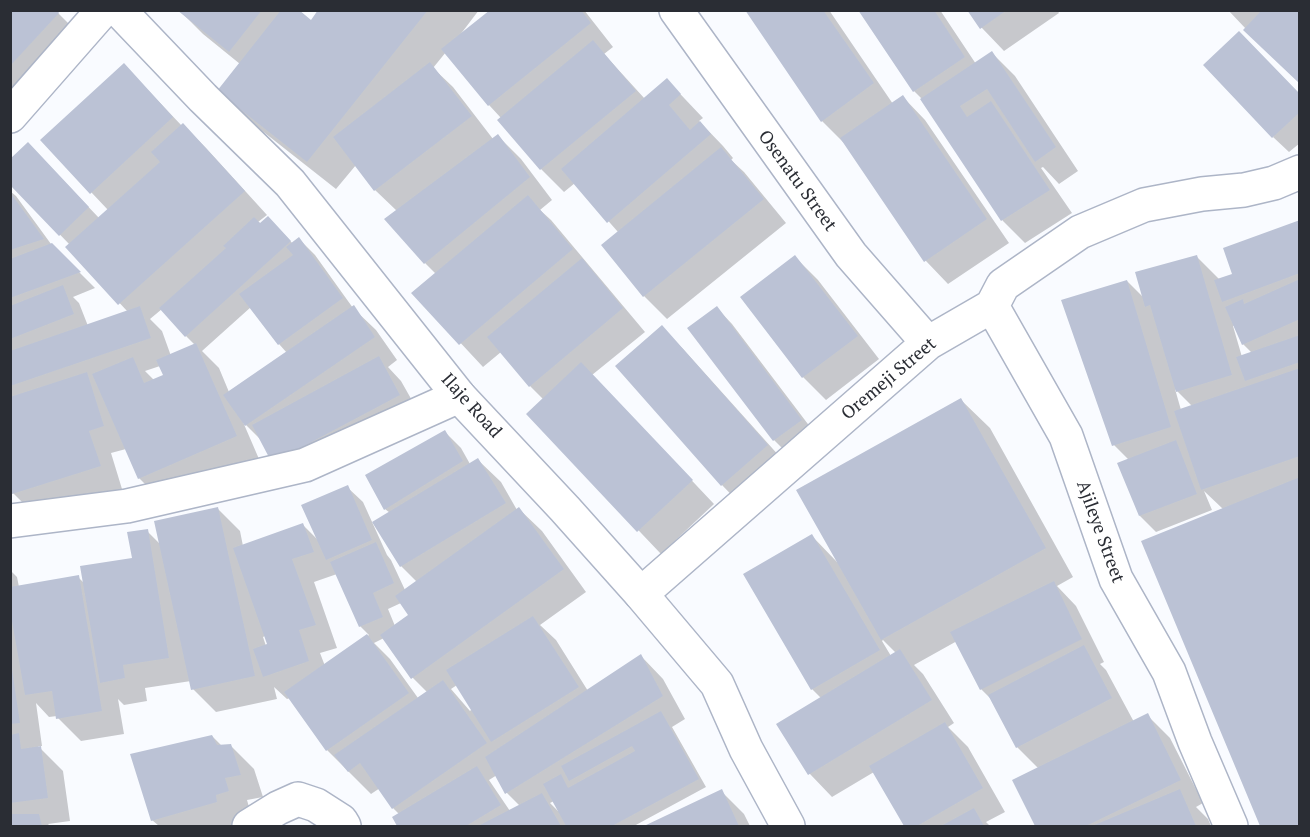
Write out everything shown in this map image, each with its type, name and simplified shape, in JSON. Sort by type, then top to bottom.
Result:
[{"type":"street","points":[[10,116],[103,10]]},
{"type":"street","name":"Ilaje Road","points":[[119,10],[203,98],[290,183],[459,396],[565,509],[717,684],[746,749],[788,826]]},
{"type":"street","name":"Osenatu Street","points":[[676,10],[851,255],[928,343]]},
{"type":"street","name":"Oremeji Street","points":[[641,594],[928,343],[992,306],[1003,285],[1080,232],[1144,205],[1202,194],[1244,190],[1274,183],[1299,172]]},
{"type":"street","name":"Ajileye Street","points":[[992,306],[1066,436],[1116,579],[1169,672],[1231,826]]},
{"type":"street","points":[[10,521],[127,506],[305,465],[459,396]]},
{"type":"street","points":[[249,826],[298,799],[316,805],[341,821],[344,826]]},
{"type":"building","points":[[10,10],[57,10],[59,13],[10,66]]},
{"type":"building","points":[[177,10],[262,10],[229,52]]},
{"type":"building","points":[[281,10],[299,10],[311,20],[318,10],[428,10],[307,162],[217,91]]},
{"type":"building","points":[[490,10],[581,10],[591,23],[488,106],[441,49]]},
{"type":"building","points":[[745,10],[823,10],[874,83],[821,122]]},
{"type":"building","points":[[858,10],[934,10],[965,57],[913,92]]},
{"type":"building","points":[[967,10],[1007,10],[980,29]]},
{"type":"building","points":[[1262,10],[1300,10],[1300,84],[1243,30]]},
{"type":"building","points":[[1239,31],[1300,94],[1300,112],[1272,138],[1203,65]]},
{"type":"building","points":[[593,40],[636,91],[540,170],[497,120]]},
{"type":"building","points":[[992,51],[1056,147],[1035,162],[987,89],[960,106],[967,117],[991,101],[1050,190],[1001,221],[920,99]]},
{"type":"building","points":[[430,62],[472,116],[374,191],[333,137]]},
{"type":"building","points":[[124,63],[173,117],[90,194],[40,140]]},
{"type":"building","points":[[667,78],[681,94],[669,105],[690,130],[700,121],[711,134],[607,223],[561,169]]},
{"type":"building","points":[[903,95],[987,219],[924,262],[840,138]]},
{"type":"building","points":[[183,123],[245,191],[118,305],[65,247],[160,162],[151,152]]},
{"type":"building","points":[[498,134],[530,177],[424,264],[384,219]]},
{"type":"building","points":[[28,142],[89,207],[59,236],[10,185],[10,159]]},
{"type":"building","points":[[721,147],[764,199],[643,297],[601,245]]},
{"type":"building","points":[[10,192],[44,239],[10,250]]},
{"type":"building","points":[[528,195],[573,249],[459,345],[411,293]]},
{"type":"building","points":[[268,216],[291,241],[185,337],[159,308],[226,248],[223,246],[254,217],[260,223]]},
{"type":"building","points":[[1300,220],[1300,273],[1222,302],[1214,280],[1232,274],[1223,248]]},
{"type":"building","points":[[299,237],[343,298],[278,345],[239,294],[293,255],[286,247]]},
{"type":"building","points":[[52,243],[81,272],[10,298],[10,259]]},
{"type":"building","points":[[795,255],[858,336],[802,378],[740,297]]},
{"type":"building","points":[[1197,255],[1232,375],[1176,392],[1150,305],[1145,307],[1135,272]]},
{"type":"building","points":[[582,258],[623,308],[529,387],[487,337]]},
{"type":"building","points":[[1300,279],[1300,319],[1242,345],[1225,307],[1243,299],[1244,304]]},
{"type":"building","points":[[1127,280],[1171,427],[1112,446],[1061,300]]},
{"type":"building","points":[[63,285],[74,314],[10,339],[10,306]]},
{"type":"building","points":[[354,305],[375,337],[245,426],[223,395]]},
{"type":"building","points":[[140,306],[151,338],[10,386],[10,351]]},
{"type":"building","points":[[717,306],[802,420],[773,441],[687,328]]},
{"type":"building","points":[[662,325],[768,445],[721,486],[615,366]]},
{"type":"building","points":[[1300,335],[1300,362],[1245,381],[1236,357]]},
{"type":"building","points":[[196,343],[237,436],[138,479],[92,374],[133,357],[144,383],[163,375],[156,360]]},
{"type":"building","points":[[379,356],[400,395],[272,463],[252,425]]},
{"type":"building","points":[[581,362],[693,480],[637,532],[526,414]]},
{"type":"building","points":[[1300,368],[1300,456],[1201,490],[1174,411]]},
{"type":"building","points":[[87,372],[104,426],[89,431],[101,466],[12,494],[10,490],[10,397]]},
{"type":"building","points":[[961,398],[1046,548],[881,640],[796,490]]},
{"type":"building","points":[[445,430],[463,461],[384,510],[365,475]]},
{"type":"building","points":[[1176,440],[1197,494],[1139,516],[1117,463]]},
{"type":"building","points":[[478,458],[506,503],[400,567],[372,522]]},
{"type":"building","points":[[1300,477],[1300,826],[1260,826],[1141,541]]},
{"type":"building","points":[[348,485],[372,540],[326,560],[301,505]]},
{"type":"building","points":[[218,507],[255,676],[191,690],[154,521]]},
{"type":"building","points":[[519,507],[564,569],[411,679],[380,635],[408,615],[395,596]]},
{"type":"building","points":[[303,523],[314,552],[292,559],[316,625],[299,630],[309,661],[263,677],[253,649],[267,644],[233,548]]},
{"type":"building","points":[[148,529],[169,658],[123,665],[125,678],[100,683],[80,566],[132,558],[127,532]]},
{"type":"building","points":[[812,534],[880,650],[811,690],[743,574]]},
{"type":"building","points":[[376,542],[394,583],[373,593],[383,617],[359,627],[330,562]]},
{"type":"building","points":[[79,575],[102,711],[56,719],[52,691],[25,695],[10,610],[10,587]]},
{"type":"building","points":[[1054,581],[1082,639],[980,690],[950,632]]},
{"type":"building","points":[[533,616],[579,687],[491,742],[446,670]]},
{"type":"building","points":[[367,634],[409,693],[326,751],[284,692]]},
{"type":"building","points":[[1084,645],[1112,698],[1016,748],[988,695]]},
{"type":"building","points":[[900,649],[932,700],[808,775],[776,724]]},
{"type":"building","points":[[641,654],[663,696],[505,794],[485,757]]},
{"type":"building","points":[[10,669],[12,669],[20,723],[10,724]]},
{"type":"building","points":[[443,680],[487,743],[392,809],[360,763],[348,772],[334,755]]},
{"type":"building","points":[[661,711],[699,779],[612,826],[566,826],[543,784],[561,774],[568,788],[635,751],[632,746],[569,781],[561,766]]},
{"type":"building","points":[[1148,713],[1181,780],[1086,826],[1035,826],[1012,780]]},
{"type":"building","points":[[945,722],[983,788],[917,826],[904,826],[869,766]]},
{"type":"building","points":[[19,733],[21,749],[41,746],[48,798],[10,803],[10,735]]},
{"type":"building","points":[[212,735],[217,745],[231,744],[241,775],[225,778],[229,791],[216,795],[217,802],[151,821],[130,754]]},
{"type":"building","points":[[477,766],[501,805],[466,826],[397,826],[392,817]]},
{"type":"building","points":[[722,789],[739,826],[644,826]]},
{"type":"building","points":[[1180,789],[1196,826],[1092,826]]},
{"type":"building","points":[[542,793],[561,826],[478,826]]},
{"type":"building","points":[[974,808],[984,826],[941,826]]},
{"type":"building","points":[[10,814],[39,814],[42,826],[10,826]]}]
